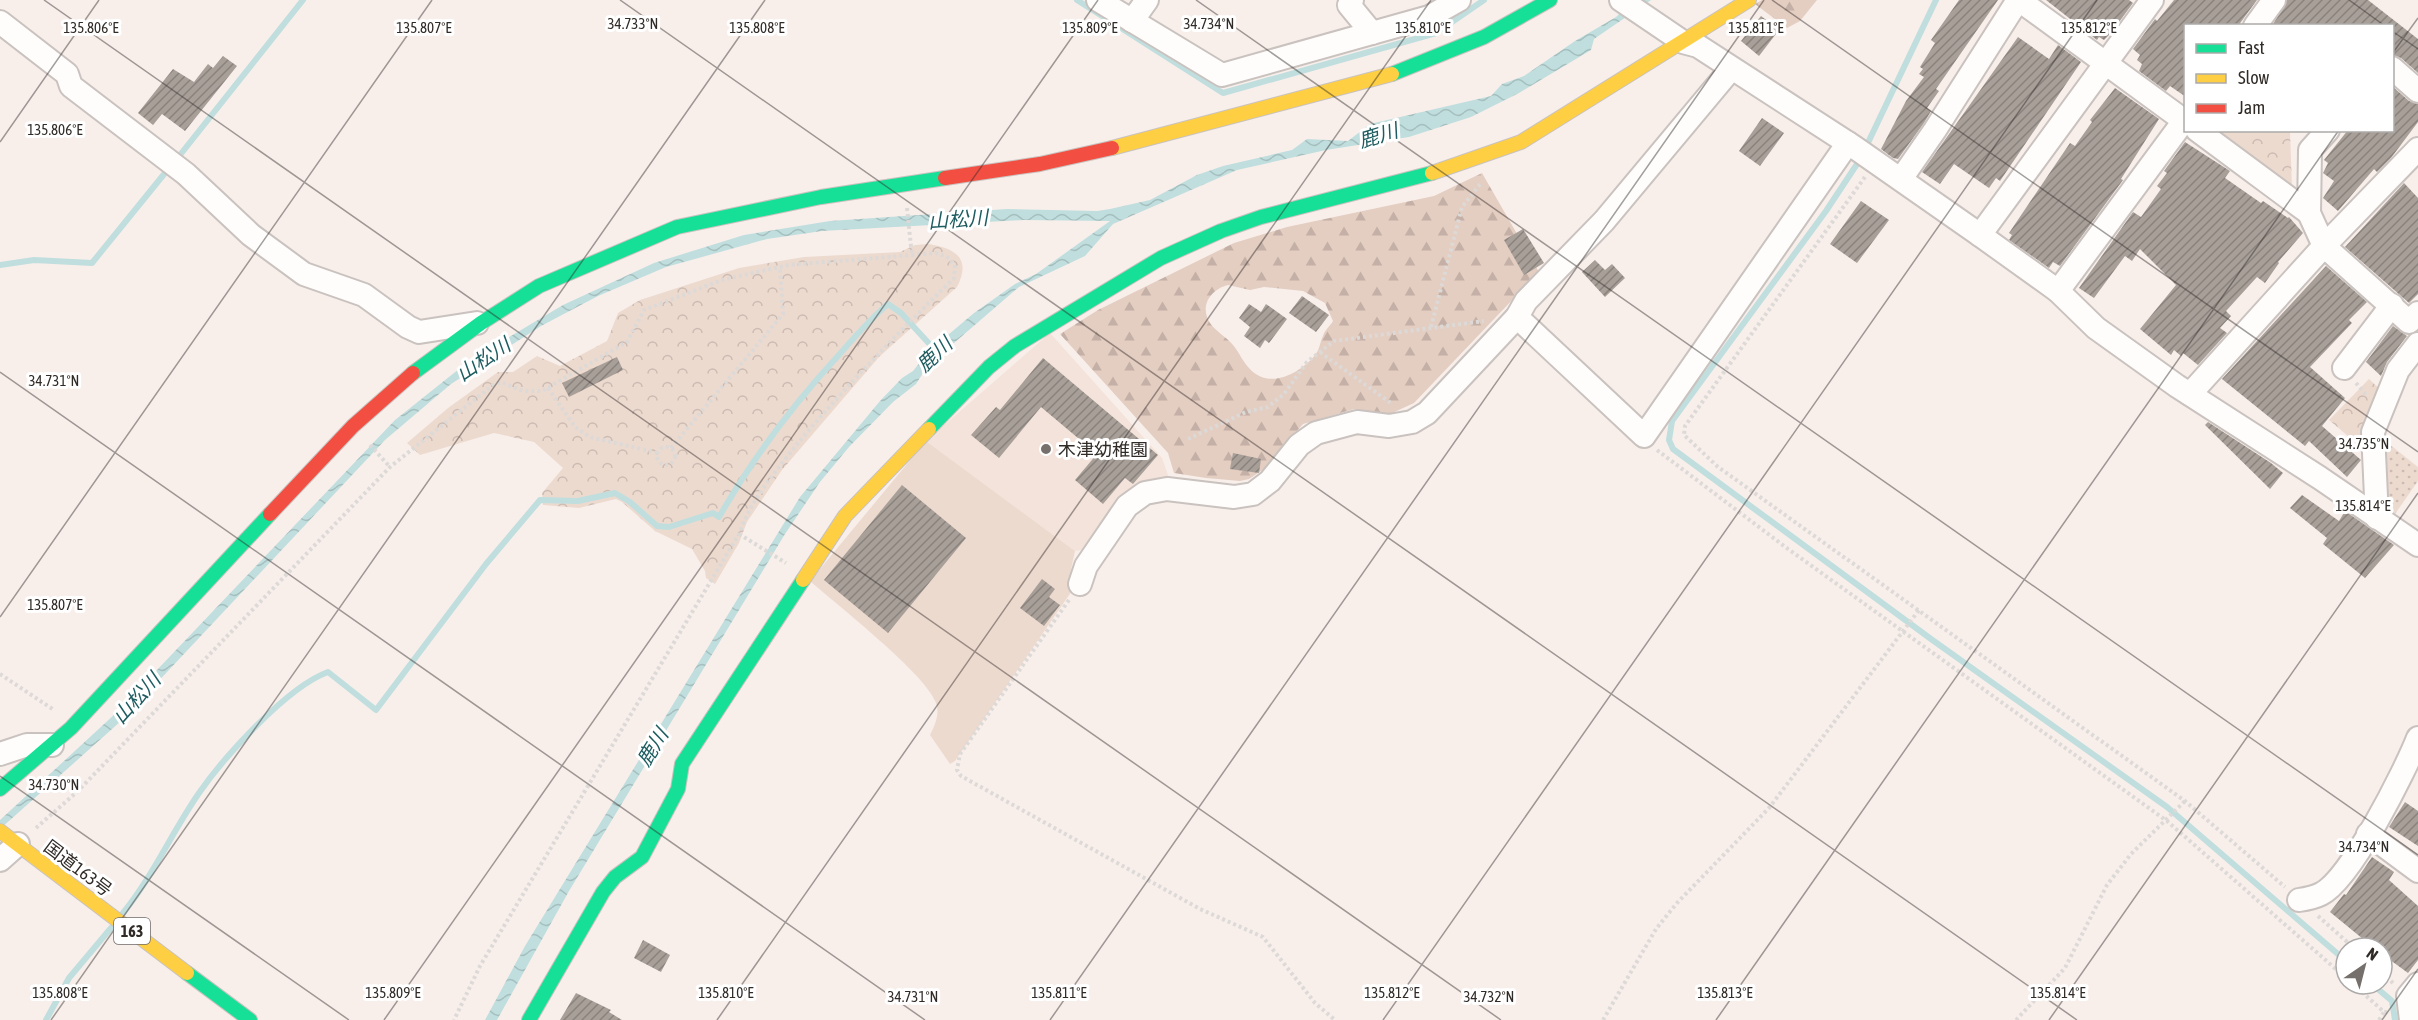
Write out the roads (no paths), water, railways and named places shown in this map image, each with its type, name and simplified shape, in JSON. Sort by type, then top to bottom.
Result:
[{"type":"main road","points":[[0,789],[72,728],[353,426],[415,371],[481,323],[540,286],[677,227],[741,211],[1040,164],[1386,77],[1484,38],[1550,0]]},
{"type":"main road","points":[[529,1020],[603,892],[615,877],[642,857],[678,789],[682,764],[834,532],[871,486],[989,367],[1046,325],[1161,258],[1221,231],[1261,217],[1408,182],[1521,142],[1676,37],[1749,0]]},
{"type":"main road","name":"国道163号","points":[[10,839],[250,1020]]},
{"type":"street","points":[[1098,0],[1222,75],[1429,17],[1459,0]]},
{"type":"street","points":[[1132,21],[1147,0]]},
{"type":"street","points":[[1352,0],[1349,5],[1372,33]]},
{"type":"street","points":[[1621,0],[1676,37],[1698,46],[1901,179],[2058,291],[2096,328],[2190,394],[2418,545]]},
{"type":"street","points":[[1901,179],[2018,0],[2184,120]]},
{"type":"street","points":[[1980,235],[2152,0]]},
{"type":"street","points":[[2256,24],[2274,0]]},
{"type":"street","points":[[0,22],[67,74],[71,86],[172,165],[251,235],[304,274],[364,295],[408,327],[419,332],[481,323]]},
{"type":"street","points":[[1080,584],[1086,566],[1127,506],[1145,493],[1167,489],[1234,497],[1253,494],[1270,481],[1299,444],[1316,433],[1357,422],[1399,426],[1426,413],[1518,317],[1526,301],[1604,221],[1731,69]]},
{"type":"street","points":[[2394,70],[2418,91]]},
{"type":"street","points":[[2058,291],[2184,128]]},
{"type":"street","points":[[2200,132],[2309,213]]},
{"type":"street","points":[[2326,132],[2310,150],[2309,213],[2324,246],[2415,322]]},
{"type":"street","points":[[1518,317],[1644,436],[1862,153]]},
{"type":"street","points":[[2190,394],[2324,246],[2414,164]]},
{"type":"street","points":[[2344,368],[2392,305]]},
{"type":"street","points":[[2378,518],[2373,432],[2398,370],[2418,344]]},
{"type":"street","points":[[2299,900],[2322,893],[2333,884],[2368,834],[2404,774],[2418,738]]},
{"type":"street","points":[[0,754],[27,745],[52,745]]},
{"type":"street","points":[[2368,834],[2418,871]]},
{"type":"street","points":[[0,860],[10,839]]},
{"type":"street","points":[[2411,1020],[2408,996],[2418,984]]},
{"type":"water","points":[[1634,0],[1651,0],[1594,39],[1591,50],[1519,93],[1471,117],[1409,137],[1326,150],[1237,170],[1113,224],[1085,256],[1019,287],[947,349],[936,353],[916,384],[893,402],[849,447],[820,482],[785,534],[569,891],[497,1020],[485,1020],[525,946],[800,497],[880,401],[902,378],[913,371],[929,351],[974,313],[1015,284],[1036,274],[1110,221],[1024,220],[822,231],[767,239],[666,267],[598,296],[541,326],[451,384],[385,440],[121,721],[0,829],[0,820],[116,713],[395,420],[469,361],[563,305],[654,263],[744,235],[830,221],[1007,209],[1097,211],[1150,200],[1197,175],[1223,166],[1292,150],[1307,139],[1348,141],[1370,124],[1491,96],[1502,84],[1524,76],[1575,41],[1616,17]]},
{"type":"waterway","points":[[176,160],[303,0]]},
{"type":"waterway","points":[[1077,0],[1223,93],[1436,33],[1484,0]]},
{"type":"waterway","points":[[1865,149],[1936,0]]},
{"type":"waterway","points":[[1861,158],[1826,211],[1672,421],[1669,440],[1673,449],[1931,639],[2167,807],[2334,951]]},
{"type":"waterway","points":[[0,265],[34,260],[92,263],[169,168]]},
{"type":"waterway","name":"鹿川","points":[[123,913],[144,884],[210,778],[240,743],[276,707],[294,692],[328,672],[376,710],[486,564],[540,500],[578,501],[615,493],[630,502],[657,526],[669,527],[713,513],[719,517],[745,474],[788,414],[874,316],[888,304],[901,313],[935,350]]},
{"type":"waterway","points":[[46,1020],[69,978],[111,928]]},
{"type":"waterway","points":[[2386,996],[2392,1001],[2395,1020]]},
{"type":"place","name":"木津幼稚園","points":[[1046,449]]},
{"type":"water label","name":"山松川","points":[[958,219]]},
{"type":"water label","name":"山松川","points":[[483,359]]},
{"type":"water label","name":"山松川","points":[[136,698]]}]
